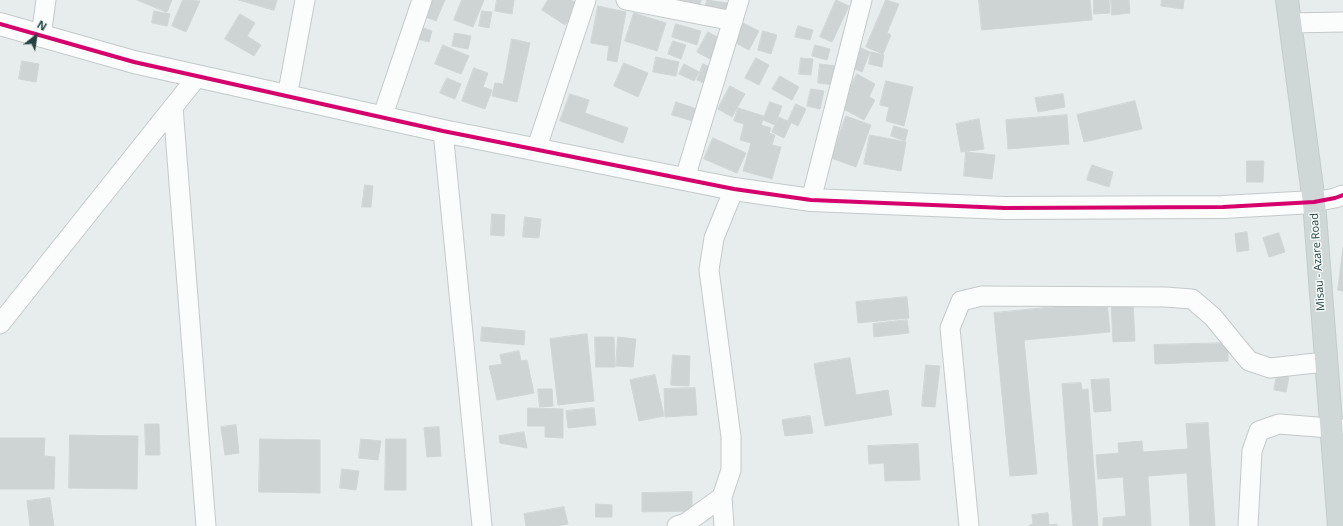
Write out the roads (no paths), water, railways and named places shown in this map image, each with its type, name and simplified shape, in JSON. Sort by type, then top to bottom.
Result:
[{"type":"main road","name":"Misau - Azare Road","points":[[1287,0],[1314,202],[1326,362],[1338,428],[1339,526]]},
{"type":"street","points":[[41,36],[46,0]]},
{"type":"street","points":[[287,96],[305,0]]},
{"type":"street","points":[[382,118],[422,0]]},
{"type":"street","points":[[536,150],[586,0]]},
{"type":"street","points":[[626,0],[733,21]]},
{"type":"street","points":[[685,178],[739,0]]},
{"type":"street","points":[[812,200],[862,0]]},
{"type":"street","points":[[1290,23],[1343,22]]},
{"type":"street","points":[[0,24],[134,62],[382,118],[734,189],[812,200],[1005,208],[1223,207],[1314,202],[1343,195]]},
{"type":"street","points":[[0,324],[197,76]]},
{"type":"street","points":[[173,107],[206,526]]},
{"type":"street","points":[[443,131],[482,526]]},
{"type":"street","points":[[724,526],[722,497],[731,470],[731,437],[709,270],[714,238],[734,189]]},
{"type":"street","points":[[969,526],[950,328],[962,301],[982,296],[1165,297],[1192,299],[1213,317],[1249,361],[1270,368],[1326,362]]},
{"type":"street","points":[[1248,526],[1252,451],[1260,431],[1279,424],[1338,428]]},
{"type":"street","points":[[677,526],[686,523],[722,497]]}]
